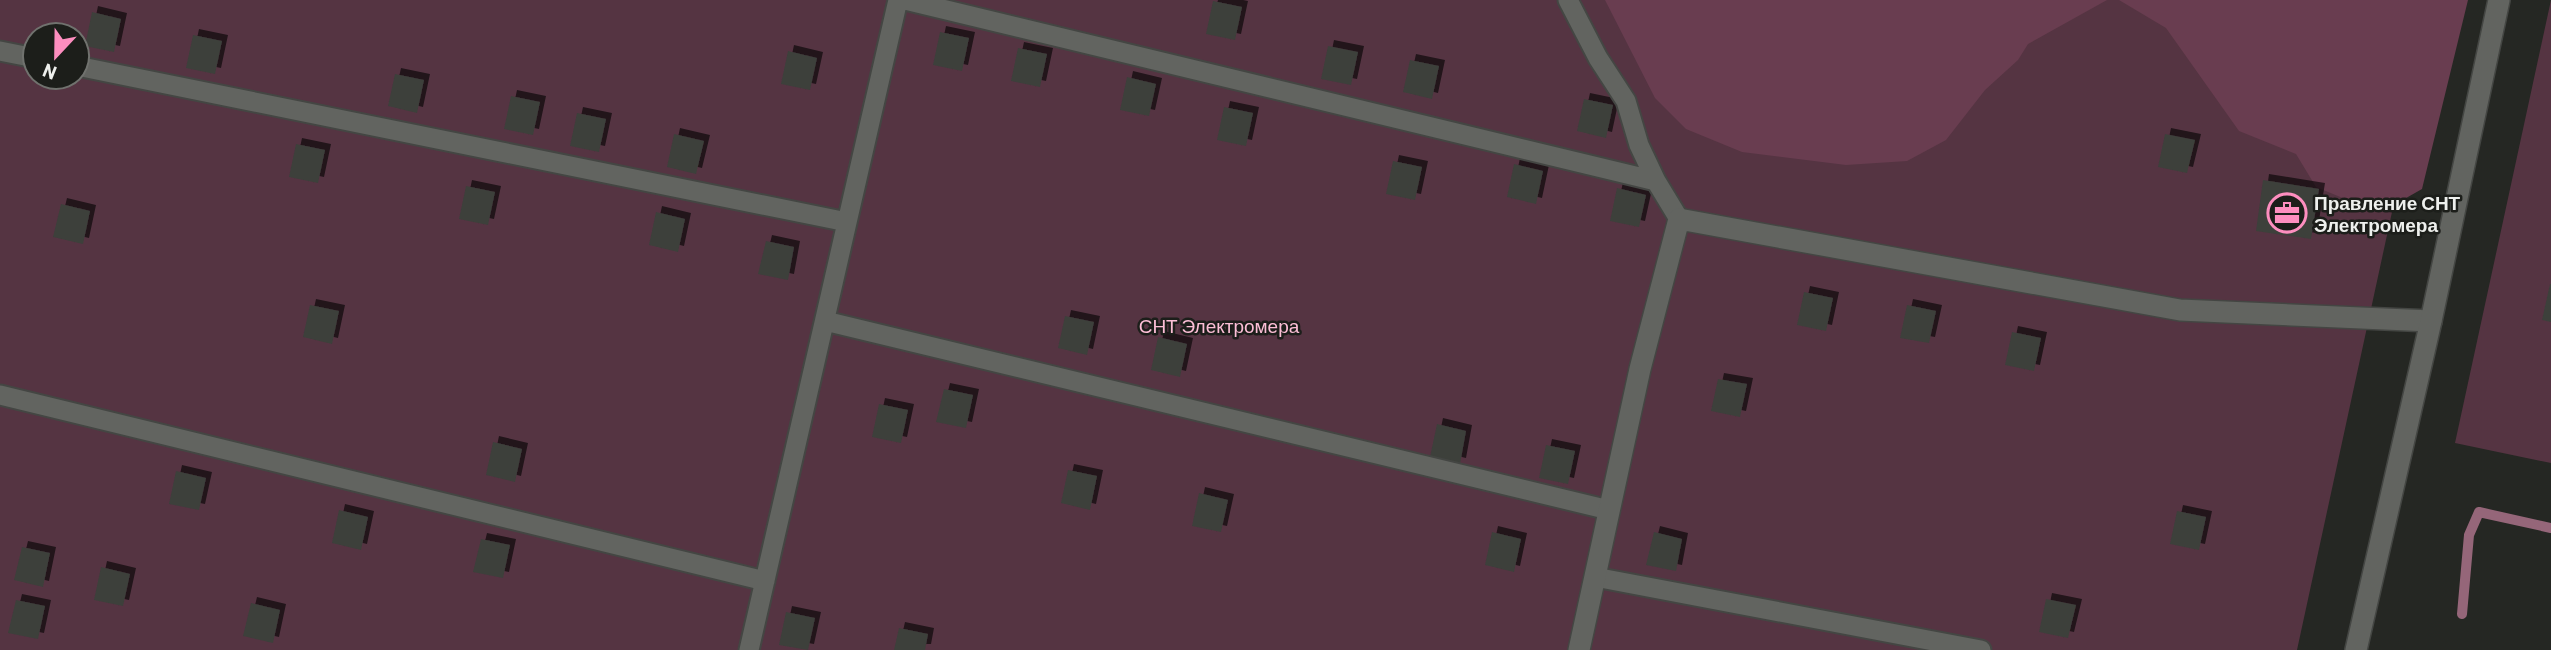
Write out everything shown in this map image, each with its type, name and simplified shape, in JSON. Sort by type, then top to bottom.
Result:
[{"type":"street","points":[[2356,650],[2431,321],[2499,0]]},
{"type":"street","points":[[1579,650],[1640,369],[1679,219],[2180,310],[2431,321]]},
{"type":"lane","points":[[749,650],[898,0]]},
{"type":"lane","points":[[905,0],[1656,181]]},
{"type":"lane","points":[[1568,0],[1598,58],[1626,101],[1639,145],[1656,181],[1679,219]]},
{"type":"lane","points":[[0,51],[21,55]]},
{"type":"lane","points":[[91,69],[847,222]]},
{"type":"lane","points":[[825,321],[1609,510]]},
{"type":"lane","points":[[0,395],[765,581]]},
{"type":"lane","points":[[1595,577],[1981,650]]},
{"type":"green space","name":"СНТ Электромера","points":[[0,0],[2438,0],[2297,650],[0,650]]},
{"type":"green space","points":[[2551,0],[2551,463],[2455,443]]},
{"type":"shaded area","points":[[1605,0],[2107,0],[2028,44],[2018,60],[1985,90],[1946,140],[1907,161],[1846,165],[1742,152],[1686,129],[1655,98]]},
{"type":"shaded area","points":[[2119,0],[2468,0],[2422,189],[2385,210],[2367,208],[2316,187],[2296,154],[2239,131],[2166,28]]},
{"type":"building","points":[[1213,1],[1242,7],[1235,40],[1206,34]]},
{"type":"building","points":[[92,12],[121,19],[114,52],[91,47]]},
{"type":"building","points":[[940,32],[969,38],[962,71],[933,65]]},
{"type":"building","points":[[193,35],[222,41],[215,74],[186,68]]},
{"type":"building","points":[[1328,46],[1358,52],[1351,85],[1321,79]]},
{"type":"building","points":[[1018,48],[1047,54],[1040,87],[1011,81]]},
{"type":"building","points":[[788,51],[817,58],[810,90],[781,84]]},
{"type":"building","points":[[1410,60],[1439,66],[1432,99],[1403,92]]},
{"type":"building","points":[[395,74],[424,80],[417,113],[388,106]]},
{"type":"building","points":[[1127,77],[1156,84],[1149,116],[1120,110]]},
{"type":"building","points":[[511,96],[540,102],[533,135],[504,129]]},
{"type":"building","points":[[1584,99],[1613,105],[1606,138],[1577,131]]},
{"type":"building","points":[[1224,107],[1253,113],[1246,146],[1217,140]]},
{"type":"building","points":[[577,113],[606,119],[599,152],[570,146]]},
{"type":"building","points":[[674,134],[704,141],[696,174],[667,167]]},
{"type":"building","points":[[2165,134],[2195,140],[2187,173],[2158,167]]},
{"type":"building","points":[[296,144],[325,150],[318,183],[289,177]]},
{"type":"building","points":[[1393,161],[1422,167],[1415,200],[1386,194]]},
{"type":"building","points":[[1514,164],[1543,171],[1536,204],[1507,197]]},
{"type":"building","points":[[2263,180],[2319,189],[2311,239],[2256,231]]},
{"type":"building","points":[[466,186],[495,192],[488,225],[459,219]]},
{"type":"building","points":[[1617,188],[1646,195],[1639,227],[1610,221]]},
{"type":"building","points":[[61,204],[90,211],[83,244],[53,237]]},
{"type":"building","points":[[656,212],[685,219],[678,252],[649,245]]},
{"type":"building","points":[[766,241],[794,247],[788,280],[758,274]]},
{"type":"building","points":[[2551,284],[2551,322],[2542,320]]},
{"type":"building","points":[[1804,292],[1833,298],[1826,331],[1797,325]]},
{"type":"building","points":[[310,305],[339,311],[332,344],[303,337]]},
{"type":"building","points":[[1907,305],[1936,311],[1929,343],[1900,338]]},
{"type":"building","points":[[1065,316],[1094,322],[1087,355],[1058,348]]},
{"type":"building","points":[[2012,332],[2041,338],[2034,371],[2005,365]]},
{"type":"building","points":[[1158,337],[1187,344],[1180,377],[1151,370]]},
{"type":"building","points":[[1718,379],[1747,384],[1740,417],[1711,411]]},
{"type":"building","points":[[944,389],[973,395],[966,428],[936,422]]},
{"type":"building","points":[[879,404],[908,410],[901,443],[872,437]]},
{"type":"building","points":[[1437,424],[1466,431],[1460,464],[1430,457]]},
{"type":"building","points":[[493,442],[522,449],[515,482],[486,475]]},
{"type":"building","points":[[1546,445],[1575,451],[1568,484],[1539,478]]},
{"type":"building","points":[[1068,470],[1097,476],[1090,510],[1061,503]]},
{"type":"building","points":[[176,471],[206,478],[199,510],[169,504]]},
{"type":"building","points":[[1199,493],[1228,500],[1221,532],[1192,526]]},
{"type":"building","points":[[339,510],[368,517],[361,550],[332,543]]},
{"type":"building","points":[[2177,511],[2206,517],[2199,550],[2170,544]]},
{"type":"building","points":[[1492,532],[1521,539],[1514,572],[1485,565]]},
{"type":"building","points":[[1654,532],[1682,539],[1676,571],[1646,565]]},
{"type":"building","points":[[481,539],[510,545],[503,578],[473,572]]},
{"type":"building","points":[[22,547],[50,553],[43,587],[14,580]]},
{"type":"building","points":[[101,567],[130,574],[123,606],[94,600]]},
{"type":"building","points":[[2046,599],[2076,605],[2068,638],[2039,632]]},
{"type":"building","points":[[16,600],[45,606],[38,639],[8,633]]},
{"type":"building","points":[[251,603],[280,610],[273,643],[243,636]]},
{"type":"building","points":[[786,612],[815,618],[808,650],[779,645]]},
{"type":"building","points":[[899,628],[928,634],[925,650],[894,650]]},
{"type":"waterway","points":[[2462,614],[2469,535],[2479,512],[2551,528]]},
{"type":"place","name":"Правление СНТ Электромера","points":[[2287,213]]}]
